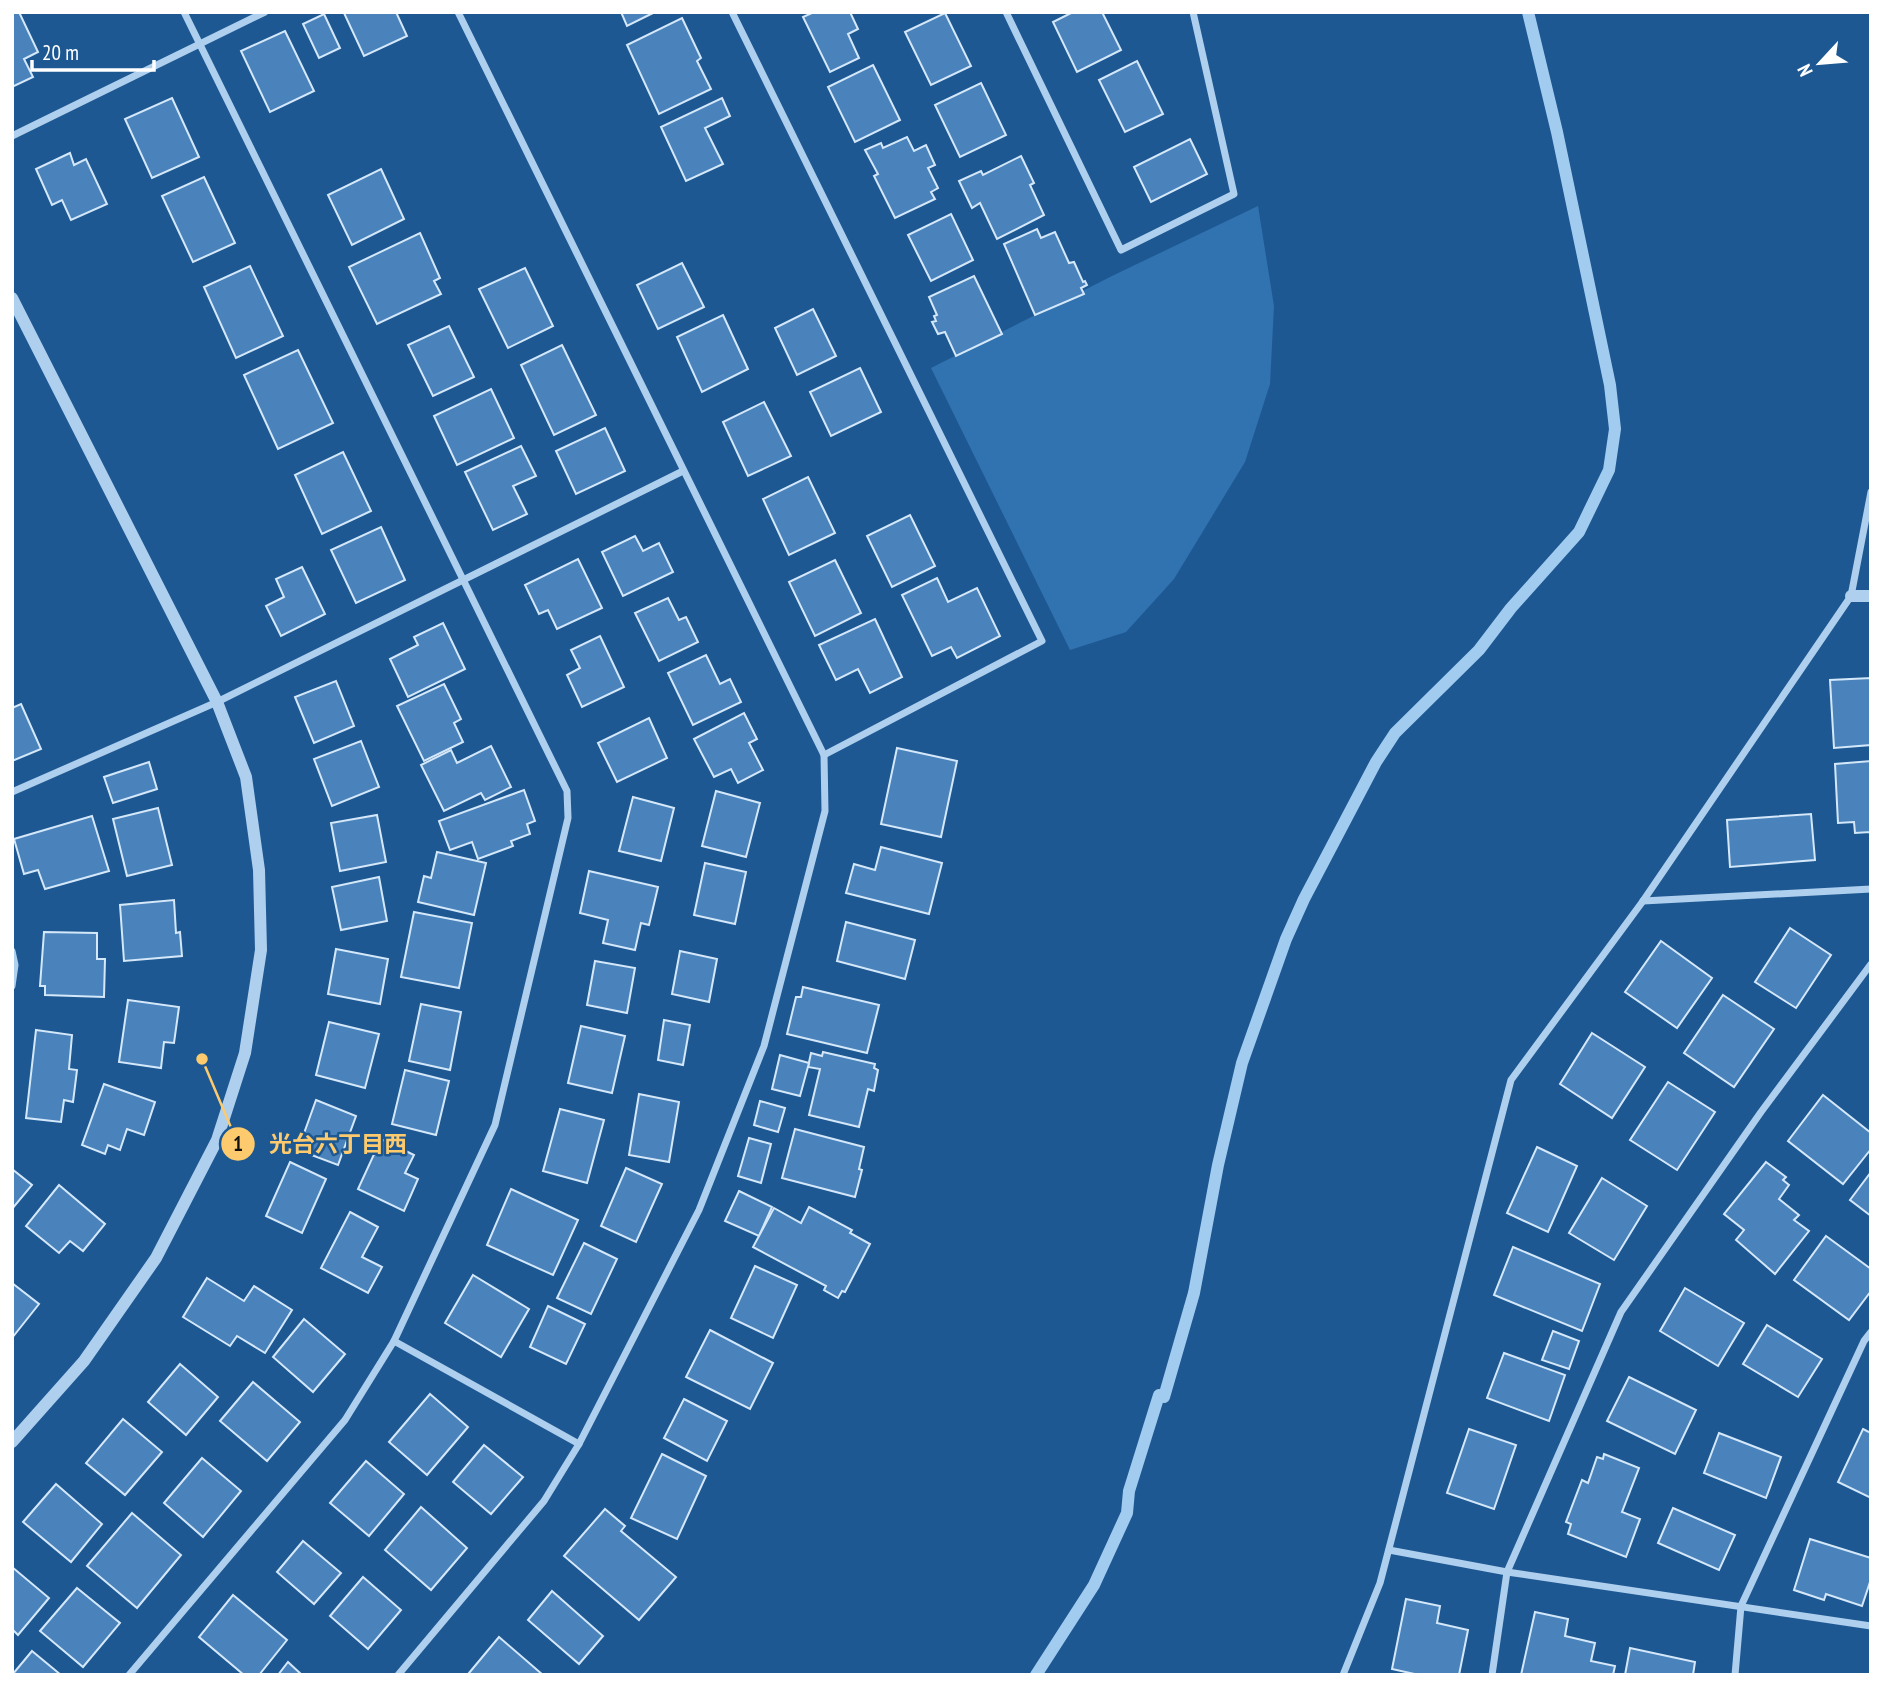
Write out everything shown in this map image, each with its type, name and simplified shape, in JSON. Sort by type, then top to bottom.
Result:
[{"type":"street","points":[[129,1675],[345,1420],[394,1341],[495,1125],[568,818],[567,791],[184,12]]},
{"type":"street","points":[[12,136],[265,12]]},
{"type":"street","points":[[398,1675],[544,1501],[579,1444],[699,1210],[764,1046],[825,811],[824,755],[458,12]]},
{"type":"street","points":[[732,12],[1042,641],[824,755]]},
{"type":"street","points":[[1006,12],[1121,250],[1234,194],[1193,12]]},
{"type":"street","points":[[12,298],[217,702],[246,777],[258,870],[261,950],[245,1053],[217,1140],[156,1258],[83,1361],[12,1442]]},
{"type":"street","points":[[12,792],[217,702],[683,471]]},
{"type":"street","points":[[1343,1675],[1380,1583],[1511,1080],[1643,901],[1851,596],[1871,492]]},
{"type":"street","points":[[1851,596],[1871,596]]},
{"type":"street","points":[[1643,901],[1871,889]]},
{"type":"street","points":[[12,951],[15,965],[12,986]]},
{"type":"street","points":[[1492,1675],[1507,1572],[1621,1312],[1761,1112],[1871,964]]},
{"type":"street","points":[[1735,1675],[1741,1606],[1864,1341],[1871,1332]]},
{"type":"street","points":[[394,1341],[579,1444]]},
{"type":"street","points":[[1389,1550],[1507,1572],[1871,1626]]},
{"type":"shaded area","points":[[1258,206],[1274,306],[1270,384],[1245,462],[1174,579],[1126,632],[1070,650],[931,368]]},
{"type":"building","points":[[12,12],[19,12],[38,52],[24,59],[33,77],[12,87]]},
{"type":"building","points":[[396,12],[407,36],[364,56],[344,13]]},
{"type":"building","points":[[621,12],[655,12],[627,26]]},
{"type":"building","points":[[814,12],[850,12],[858,29],[848,34],[859,58],[830,72],[803,17]]},
{"type":"building","points":[[1073,12],[1102,12],[1121,50],[1077,72],[1053,22]]},
{"type":"building","points":[[945,13],[971,66],[931,85],[905,32]]},
{"type":"building","points":[[324,14],[340,48],[319,58],[303,24]]},
{"type":"building","points":[[682,18],[701,58],[697,61],[711,89],[659,114],[627,45]]},
{"type":"building","points":[[285,31],[314,91],[270,112],[241,51]]},
{"type":"building","points":[[1137,61],[1163,114],[1125,132],[1099,80]]},
{"type":"building","points":[[873,65],[900,120],[855,142],[828,87]]},
{"type":"building","points":[[981,83],[1006,135],[960,157],[935,105]]},
{"type":"building","points":[[172,98],[199,157],[152,178],[125,119]]},
{"type":"building","points":[[722,98],[730,116],[705,128],[723,164],[686,181],[661,127]]},
{"type":"building","points":[[907,137],[914,151],[926,145],[935,165],[928,168],[938,188],[931,192],[935,199],[895,218],[874,176],[878,174],[865,150],[881,143],[883,148]]},
{"type":"building","points":[[1190,139],[1207,174],[1151,202],[1134,167]]},
{"type":"building","points":[[70,153],[74,165],[86,159],[107,204],[71,220],[62,200],[52,205],[36,169]]},
{"type":"building","points":[[1021,156],[1034,183],[1030,185],[1044,215],[997,239],[980,203],[972,208],[959,181],[981,171],[983,175]]},
{"type":"building","points":[[381,169],[404,219],[352,245],[328,195]]},
{"type":"building","points":[[204,177],[235,243],[193,262],[162,196]]},
{"type":"building","points":[[951,214],[973,260],[931,281],[908,235]]},
{"type":"building","points":[[1037,229],[1041,238],[1055,232],[1069,263],[1074,262],[1087,285],[1081,288],[1084,294],[1035,315],[1004,244]]},
{"type":"building","points":[[420,233],[440,278],[434,281],[441,294],[377,324],[349,267]]},
{"type":"building","points":[[682,263],[704,307],[658,329],[637,285]]},
{"type":"building","points":[[250,266],[283,336],[236,358],[204,287]]},
{"type":"building","points":[[525,268],[553,326],[508,348],[479,289]]},
{"type":"building","points":[[974,276],[1002,334],[956,356],[945,332],[938,334],[932,322],[936,321],[934,316],[937,315],[929,297]]},
{"type":"building","points":[[813,309],[836,356],[797,375],[775,328]]},
{"type":"building","points":[[723,315],[748,369],[702,392],[677,337]]},
{"type":"building","points":[[449,326],[474,377],[433,396],[408,345]]},
{"type":"building","points":[[562,345],[596,415],[554,435],[521,365]]},
{"type":"building","points":[[298,350],[333,423],[278,449],[244,375]]},
{"type":"building","points":[[860,368],[881,412],[831,436],[810,392]]},
{"type":"building","points":[[491,389],[514,438],[457,465],[434,416]]},
{"type":"building","points":[[764,402],[791,456],[748,476],[723,422]]},
{"type":"building","points":[[605,428],[625,471],[576,494],[556,451]]},
{"type":"building","points":[[521,446],[536,476],[513,486],[527,514],[493,530],[465,472]]},
{"type":"building","points":[[343,452],[371,511],[322,534],[295,475]]},
{"type":"building","points":[[808,477],[835,533],[789,555],[763,499]]},
{"type":"building","points":[[910,515],[935,566],[892,587],[867,536]]},
{"type":"building","points":[[381,527],[405,580],[356,603],[331,550]]},
{"type":"building","points":[[635,536],[643,551],[659,543],[673,572],[623,596],[602,552]]},
{"type":"building","points":[[578,559],[602,608],[557,629],[548,610],[539,614],[525,585]]},
{"type":"building","points":[[835,560],[861,613],[815,636],[789,582]]},
{"type":"building","points":[[302,567],[325,614],[281,636],[266,606],[284,597],[276,579]]},
{"type":"building","points":[[937,578],[948,602],[977,588],[1000,636],[957,658],[951,647],[932,656],[902,595]]},
{"type":"building","points":[[668,598],[679,620],[686,617],[698,642],[659,661],[635,613]]},
{"type":"building","points":[[875,619],[902,677],[870,693],[858,669],[836,680],[819,645]]},
{"type":"building","points":[[443,623],[465,669],[408,697],[390,659],[418,645],[414,637]]},
{"type":"building","points":[[600,636],[624,687],[582,707],[567,675],[580,668],[571,650]]},
{"type":"building","points":[[706,655],[720,684],[730,679],[741,702],[693,725],[668,673]]},
{"type":"building","points":[[1871,678],[1871,745],[1834,748],[1830,680]]},
{"type":"building","points":[[336,681],[354,726],[314,743],[295,697]]},
{"type":"building","points":[[444,684],[461,719],[454,723],[463,742],[424,761],[397,706]]},
{"type":"building","points":[[21,704],[41,749],[12,761],[12,708]]},
{"type":"building","points":[[744,713],[757,739],[749,743],[763,770],[738,783],[731,769],[714,777],[694,739]]},
{"type":"building","points":[[649,718],[667,758],[617,782],[598,743]]},
{"type":"building","points":[[361,741],[379,787],[332,806],[314,759]]},
{"type":"building","points":[[491,746],[511,787],[485,800],[481,793],[444,811],[421,765],[451,750],[457,763]]},
{"type":"building","points":[[897,748],[957,761],[941,837],[881,824]]},
{"type":"building","points":[[1871,761],[1870,835],[1870,832],[1855,833],[1854,822],[1838,823],[1835,764]]},
{"type":"building","points":[[149,762],[157,789],[113,803],[104,777]]},
{"type":"building","points":[[524,790],[535,821],[527,824],[530,834],[511,841],[513,846],[478,859],[472,842],[450,850],[439,821]]},
{"type":"building","points":[[716,791],[760,803],[746,857],[702,846]]},
{"type":"building","points":[[633,797],[674,808],[661,861],[619,851]]},
{"type":"building","points":[[158,808],[172,865],[127,876],[113,819]]},
{"type":"building","points":[[1811,814],[1815,860],[1730,867],[1727,820]]},
{"type":"building","points":[[377,815],[386,862],[340,871],[331,823]]},
{"type":"building","points":[[92,816],[109,871],[45,889],[38,870],[24,874],[14,839]]},
{"type":"building","points":[[881,847],[942,863],[929,914],[846,893],[854,864],[875,870]]},
{"type":"building","points":[[437,852],[486,863],[474,915],[418,902],[424,876],[431,878]]},
{"type":"building","points":[[705,863],[746,872],[735,924],[694,915]]},
{"type":"building","points":[[589,871],[658,887],[649,925],[641,923],[635,950],[603,943],[608,920],[580,913]]},
{"type":"building","points":[[379,877],[387,921],[341,930],[332,887]]},
{"type":"building","points":[[174,900],[176,933],[180,932],[182,956],[124,961],[120,905]]},
{"type":"building","points":[[414,912],[472,923],[459,988],[401,977]]},
{"type":"building","points":[[846,922],[915,940],[905,979],[837,961]]},
{"type":"building","points":[[1790,928],[1831,955],[1796,1008],[1755,982]]},
{"type":"building","points":[[44,932],[97,933],[97,959],[105,959],[104,997],[45,995],[45,986],[40,986]]},
{"type":"building","points":[[1661,941],[1712,978],[1677,1028],[1625,992]]},
{"type":"building","points":[[336,949],[388,959],[380,1004],[328,994]]},
{"type":"building","points":[[680,951],[717,959],[709,1002],[672,994]]},
{"type":"building","points":[[595,961],[635,968],[627,1013],[587,1005]]},
{"type":"building","points":[[803,987],[879,1005],[867,1053],[787,1034],[796,997],[801,997]]},
{"type":"building","points":[[1723,995],[1774,1029],[1734,1087],[1684,1053]]},
{"type":"building","points":[[128,1000],[179,1007],[174,1043],[164,1042],[161,1068],[119,1062]]},
{"type":"building","points":[[421,1004],[461,1012],[450,1070],[409,1061]]},
{"type":"building","points":[[664,1020],[690,1025],[683,1065],[658,1060]]},
{"type":"building","points":[[329,1022],[379,1034],[365,1088],[316,1075]]},
{"type":"building","points":[[581,1026],[625,1036],[612,1093],[568,1083]]},
{"type":"building","points":[[36,1030],[72,1035],[69,1069],[77,1070],[73,1102],[64,1100],[61,1122],[26,1118]]},
{"type":"building","points":[[1592,1033],[1645,1067],[1612,1118],[1560,1084]]},
{"type":"building","points":[[823,1052],[875,1064],[874,1068],[878,1070],[874,1091],[868,1089],[859,1127],[809,1115],[820,1069],[808,1067],[811,1053],[822,1056]]},
{"type":"building","points":[[780,1055],[809,1063],[800,1096],[772,1089]]},
{"type":"building","points":[[405,1070],[449,1081],[436,1135],[392,1124]]},
{"type":"building","points":[[1668,1082],[1715,1112],[1677,1170],[1630,1140]]},
{"type":"building","points":[[104,1084],[155,1102],[144,1135],[127,1129],[120,1150],[108,1145],[105,1154],[82,1145]]},
{"type":"building","points":[[639,1094],[679,1102],[669,1162],[629,1155]]},
{"type":"building","points":[[1823,1095],[1871,1133],[1871,1149],[1843,1184],[1788,1141]]},
{"type":"building","points":[[316,1100],[356,1116],[338,1165],[298,1150]]},
{"type":"building","points":[[760,1101],[785,1108],[778,1132],[754,1125]]},
{"type":"building","points":[[560,1109],[604,1120],[587,1183],[543,1171]]},
{"type":"building","points":[[795,1129],[864,1147],[859,1169],[862,1170],[855,1197],[782,1178]]},
{"type":"building","points":[[749,1138],[771,1144],[761,1183],[738,1176]]},
{"type":"building","points":[[381,1139],[414,1155],[405,1173],[418,1179],[404,1211],[358,1189]]},
{"type":"building","points":[[1537,1147],[1577,1166],[1548,1232],[1507,1213]]},
{"type":"building","points":[[290,1162],[326,1179],[302,1233],[266,1216]]},
{"type":"building","points":[[1766,1162],[1786,1177],[1783,1180],[1789,1185],[1779,1199],[1799,1215],[1794,1220],[1809,1231],[1775,1274],[1736,1240],[1744,1230],[1724,1214]]},
{"type":"building","points":[[626,1168],[662,1184],[636,1242],[601,1226]]},
{"type":"building","points":[[12,1169],[32,1185],[12,1209]]},
{"type":"building","points":[[1871,1172],[1871,1216],[1850,1200]]},
{"type":"building","points":[[1602,1178],[1647,1206],[1614,1260],[1569,1233]]},
{"type":"building","points":[[59,1185],[105,1224],[83,1251],[70,1241],[59,1253],[26,1226]]},
{"type":"building","points":[[511,1189],[578,1220],[553,1275],[487,1245]]},
{"type":"building","points":[[739,1191],[772,1207],[759,1236],[725,1221]]},
{"type":"building","points":[[809,1207],[852,1230],[850,1233],[870,1244],[845,1292],[842,1291],[838,1298],[824,1290],[826,1286],[753,1247],[774,1208],[801,1223]]},
{"type":"building","points":[[350,1212],[378,1227],[362,1257],[382,1267],[368,1293],[321,1268]]},
{"type":"building","points":[[1826,1236],[1871,1269],[1871,1291],[1849,1320],[1794,1280]]},
{"type":"building","points":[[584,1243],[617,1259],[591,1314],[557,1298]]},
{"type":"building","points":[[1513,1247],[1600,1284],[1582,1331],[1494,1295]]},
{"type":"building","points":[[755,1266],[797,1285],[773,1338],[731,1318]]},
{"type":"building","points":[[473,1275],[529,1309],[501,1357],[445,1323]]},
{"type":"building","points":[[207,1278],[244,1301],[254,1286],[292,1310],[265,1353],[237,1336],[230,1346],[183,1317]]},
{"type":"building","points":[[12,1283],[39,1304],[12,1338]]},
{"type":"building","points":[[1685,1288],[1744,1323],[1718,1366],[1660,1331]]},
{"type":"building","points":[[548,1306],[585,1324],[566,1364],[530,1347]]},
{"type":"building","points":[[304,1319],[345,1354],[313,1392],[273,1357]]},
{"type":"building","points":[[1767,1325],[1822,1359],[1798,1397],[1743,1364]]},
{"type":"building","points":[[710,1330],[773,1363],[750,1409],[686,1377]]},
{"type":"building","points":[[1553,1331],[1579,1341],[1569,1369],[1542,1360]]},
{"type":"building","points":[[1504,1353],[1565,1375],[1549,1421],[1487,1398]]},
{"type":"building","points":[[180,1364],[218,1397],[186,1435],[148,1402]]},
{"type":"building","points":[[1629,1377],[1696,1410],[1675,1454],[1607,1421]]},
{"type":"building","points":[[253,1382],[300,1422],[267,1461],[220,1421]]},
{"type":"building","points":[[430,1394],[468,1427],[427,1475],[389,1442]]},
{"type":"building","points":[[684,1399],[727,1421],[707,1461],[664,1438]]},
{"type":"building","points":[[123,1419],[162,1452],[125,1495],[86,1463]]},
{"type":"building","points":[[1469,1429],[1516,1445],[1494,1509],[1447,1493]]},
{"type":"building","points":[[1863,1429],[1871,1433],[1871,1498],[1838,1482]]},
{"type":"building","points":[[1719,1433],[1781,1457],[1766,1498],[1704,1473]]},
{"type":"building","points":[[484,1445],[523,1477],[491,1514],[453,1482]]},
{"type":"building","points":[[662,1454],[706,1476],[677,1539],[631,1518]]},
{"type":"building","points":[[1604,1454],[1639,1468],[1622,1512],[1640,1519],[1626,1557],[1568,1534],[1571,1524],[1566,1522],[1582,1480],[1588,1483],[1597,1457],[1603,1459]]},
{"type":"building","points":[[202,1458],[241,1491],[203,1537],[164,1503]]},
{"type":"building","points":[[366,1461],[404,1494],[369,1536],[330,1503]]},
{"type":"building","points":[[56,1484],[102,1524],[71,1562],[23,1522]]},
{"type":"building","points":[[421,1507],[467,1548],[431,1590],[385,1550]]},
{"type":"building","points":[[1673,1508],[1735,1535],[1719,1570],[1658,1543]]},
{"type":"building","points":[[605,1509],[625,1526],[621,1531],[676,1577],[639,1620],[564,1556]]},
{"type":"building","points":[[132,1513],[181,1555],[137,1608],[87,1566]]},
{"type":"building","points":[[1810,1539],[1871,1558],[1871,1579],[1862,1606],[1826,1594],[1824,1600],[1794,1590]]},
{"type":"building","points":[[303,1541],[341,1573],[314,1604],[277,1572]]},
{"type":"building","points":[[12,1567],[49,1598],[18,1635],[12,1629]]},
{"type":"building","points":[[363,1577],[401,1610],[368,1649],[330,1616]]},
{"type":"building","points":[[77,1588],[120,1623],[83,1667],[40,1631]]},
{"type":"building","points":[[552,1591],[603,1636],[579,1664],[528,1620]]},
{"type":"building","points":[[233,1595],[287,1640],[259,1675],[244,1675],[199,1637]]},
{"type":"building","points":[[1406,1599],[1440,1606],[1437,1623],[1468,1630],[1459,1675],[1419,1675],[1392,1669]]},
{"type":"building","points":[[1535,1612],[1568,1619],[1565,1636],[1595,1643],[1591,1661],[1615,1666],[1613,1675],[1521,1675]]},
{"type":"building","points":[[499,1637],[543,1675],[471,1675],[469,1673]]},
{"type":"building","points":[[1630,1648],[1695,1662],[1693,1675],[1625,1675]]},
{"type":"building","points":[[32,1651],[61,1675],[12,1675]]},
{"type":"building","points":[[288,1662],[302,1675],[278,1675]]},
{"type":"waterway","points":[[1036,1675],[1094,1585],[1127,1513],[1129,1491],[1159,1395],[1164,1397],[1194,1293],[1218,1165],[1242,1063],[1286,939],[1304,899],[1376,762],[1395,733],[1479,650],[1511,608],[1579,532],[1609,470],[1615,429],[1610,385],[1557,132],[1528,12]]},
{"type":"place","name":"光台六丁目西","points":[[202,1059]]}]
